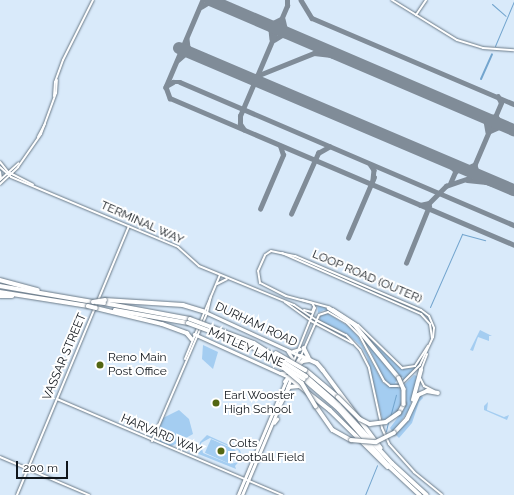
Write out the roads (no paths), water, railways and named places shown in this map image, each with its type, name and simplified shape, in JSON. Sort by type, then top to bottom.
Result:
[{"type":"highway","points":[[0,280],[45,293]]},
{"type":"highway","points":[[0,286],[92,301],[183,305],[205,312]]},
{"type":"highway","points":[[0,292],[188,323],[227,336],[270,354],[282,355],[306,370],[338,397],[360,419],[370,424],[386,422],[399,413],[404,404],[404,389],[399,378],[356,327],[329,308]]},
{"type":"highway","points":[[0,296],[24,296]]},
{"type":"highway","points":[[105,302],[190,319],[243,338],[270,354],[305,377],[335,400],[382,451],[427,495]]},
{"type":"highway","points":[[102,309],[162,324],[196,335]]},
{"type":"highway","points":[[162,324],[187,333],[192,339]]},
{"type":"highway","points":[[304,348],[305,354],[319,366],[345,397],[382,451]]},
{"type":"highway","points":[[270,354],[302,383],[333,430],[351,440],[376,442],[394,433],[409,414],[419,394],[428,391],[438,393]]},
{"type":"highway","points":[[299,355],[311,360]]},
{"type":"highway","points":[[311,360],[303,361],[293,368],[288,380],[302,387],[420,495]]},
{"type":"highway","points":[[409,414],[421,370]]},
{"type":"highway","points":[[305,377],[339,409],[397,474]]},
{"type":"highway","points":[[279,407],[290,386],[296,384],[302,387]]},
{"type":"main road","points":[[0,184],[20,162],[38,138],[45,124],[66,54],[94,0]]},
{"type":"main road","points":[[392,0],[444,33],[466,44],[487,49],[514,50]]},
{"type":"main road","points":[[416,15],[426,0]]},
{"type":"main road","points":[[0,162],[9,174]]},
{"type":"main road","points":[[0,168],[9,174]]},
{"type":"main road","points":[[0,172],[0,180]]},
{"type":"main road","points":[[0,180],[9,174]]},
{"type":"main road","name":"TERMINAL WAY","points":[[9,174],[178,247],[196,264],[299,308],[322,327],[355,345]]},
{"type":"main road","name":"VASSAR STREET","points":[[17,495],[128,226]]},
{"type":"main road","name":"LOOP ROAD (OUTER)","points":[[297,300],[265,287],[258,279],[258,271],[266,254],[273,250],[281,252],[423,311],[429,316],[434,326],[429,346],[412,375],[402,385],[392,386],[383,380],[366,344],[349,325],[327,312],[321,313],[316,322]]},
{"type":"main road","points":[[152,441],[220,275]]},
{"type":"main road","points":[[216,285],[229,278]]},
{"type":"main road","points":[[297,300],[310,303],[315,309],[299,355]]},
{"type":"main road","points":[[297,300],[329,308],[355,322],[402,368],[415,366],[431,340]]},
{"type":"main road","name":"TERMINAL WAY","points":[[285,302],[311,321],[344,334],[355,345],[369,368],[380,422],[389,444],[410,468],[442,495]]},
{"type":"main road","points":[[299,308],[312,312],[314,308],[310,303]]},
{"type":"main road","name":"DURHAM ROAD","points":[[205,312],[299,355]]},
{"type":"main road","points":[[280,373],[293,368],[316,322]]},
{"type":"main road","points":[[312,331],[322,327]]},
{"type":"main road","points":[[185,360],[192,339],[196,335]]},
{"type":"main road","name":"MATLEY LANE","points":[[196,335],[280,373],[288,380]]},
{"type":"main road","points":[[429,346],[421,370],[422,384],[438,393]]},
{"type":"main road","points":[[293,368],[289,351],[300,349]]},
{"type":"main road","points":[[238,495],[276,418],[288,380]]},
{"type":"main road","points":[[276,418],[273,415],[288,380]]},
{"type":"main road","points":[[242,495],[246,480],[288,380]]},
{"type":"main road","name":"HARVARD WAY","points":[[57,399],[152,441],[282,495]]},
{"type":"main road","points":[[0,457],[89,495]]},
{"type":"waterway","points":[[495,46],[514,1]]},
{"type":"waterway","points":[[492,4],[506,16]]},
{"type":"waterway","points":[[481,79],[492,54]]},
{"type":"waterway","points":[[430,307],[462,234],[485,240]]},
{"type":"waterway","points":[[390,417],[396,395]]},
{"type":"waterway","points":[[386,431],[388,422]]},
{"type":"waterway","points":[[365,495],[377,465]]},
{"type":"place","name":"Reno Main Post Office","points":[[100,365]]},
{"type":"place","name":"Earl Wooster High School","points":[[216,403]]},
{"type":"place","name":"Colts Football Field","points":[[221,451]]}]
